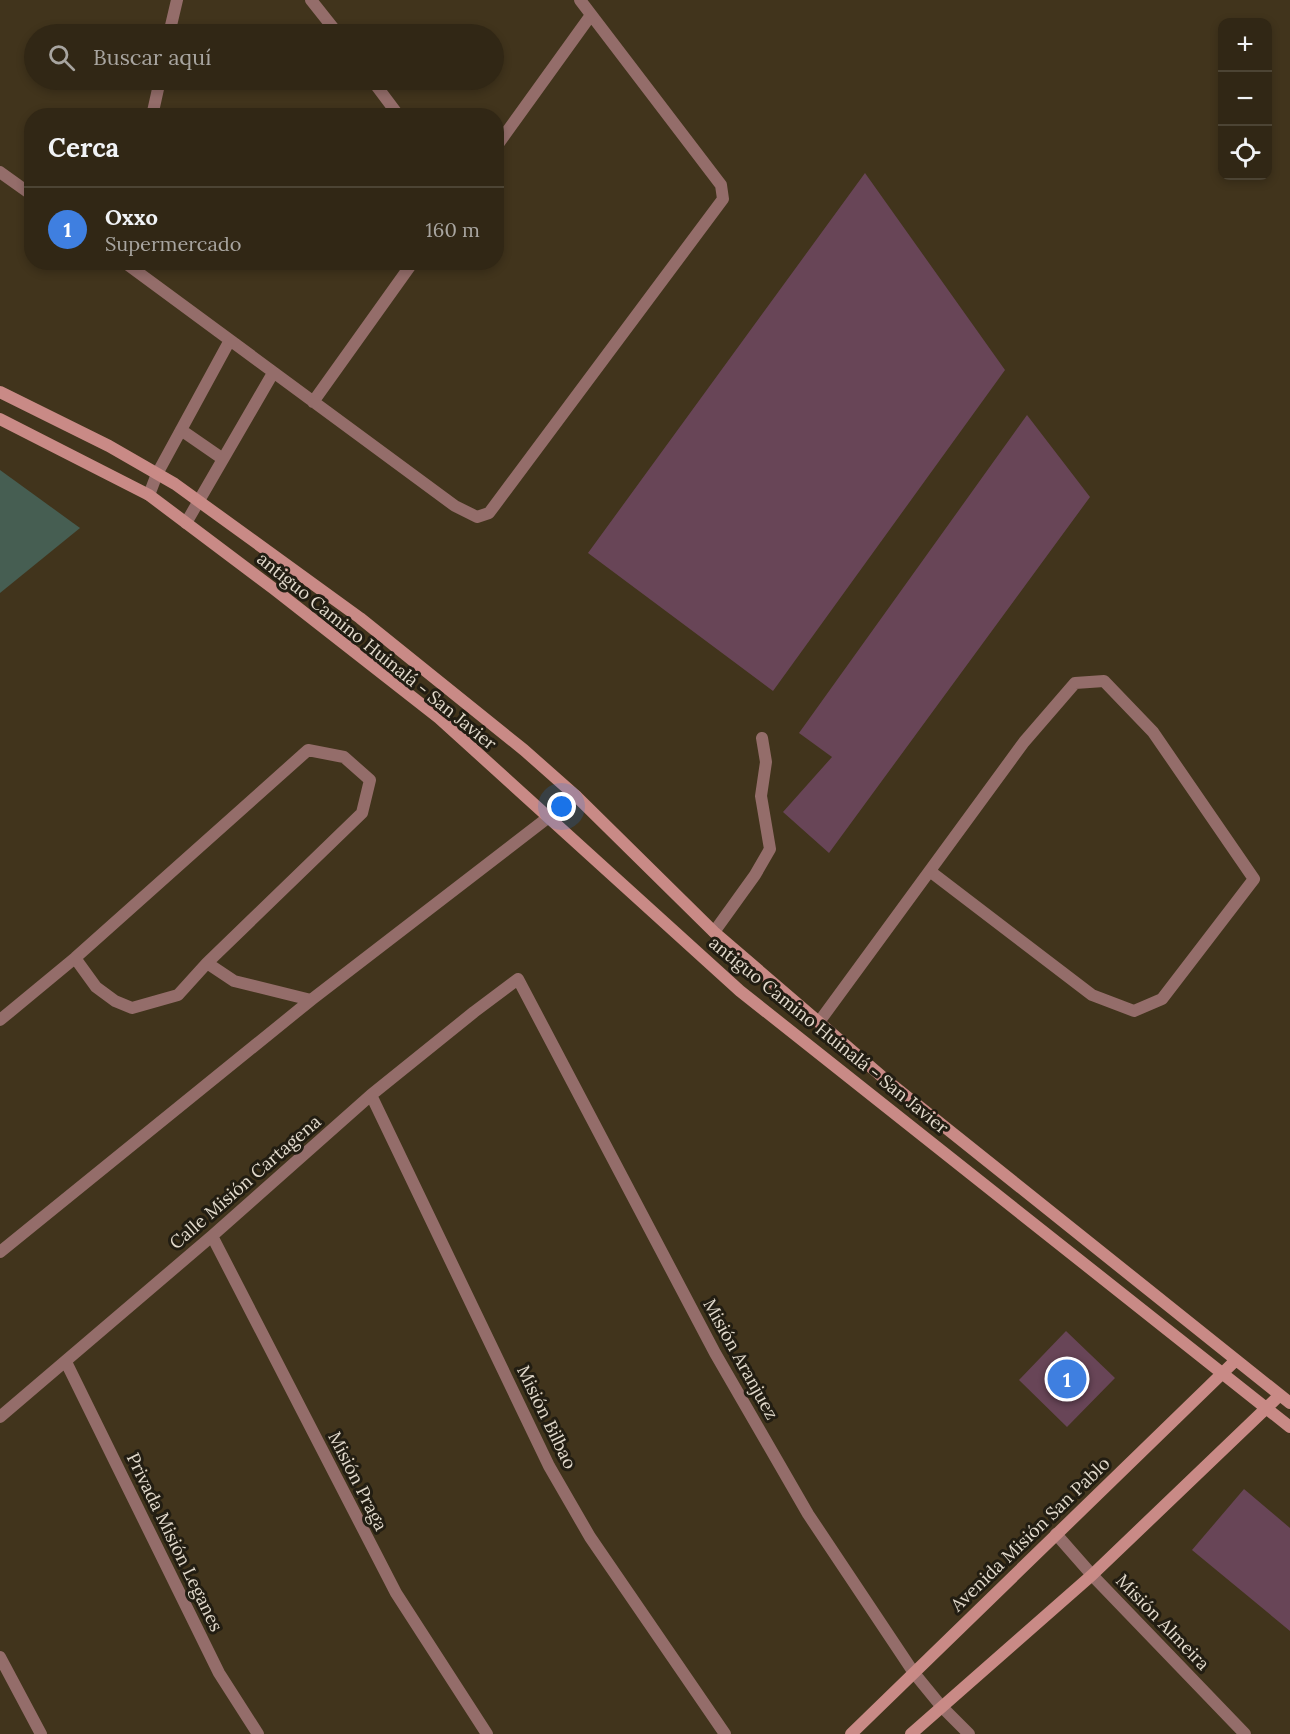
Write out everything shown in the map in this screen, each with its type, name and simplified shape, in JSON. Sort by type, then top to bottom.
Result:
[{"type":"main road","points":[[0,392],[109,446],[157,474],[360,618],[524,750],[576,796],[714,932],[885,1080],[1285,1399],[1266,1409],[1092,1575],[910,1734]]},
{"type":"main road","name":"antiguo Camino Huinalá - San Javier","points":[[0,419],[149,495],[439,718],[741,991],[1290,1427]]},
{"type":"main road","name":"Avenida Misión San Pablo","points":[[851,1734],[1235,1361]]},
{"type":"street","points":[[171,24],[177,0]]},
{"type":"street","points":[[311,0],[330,24]]},
{"type":"street","points":[[135,270],[456,506],[477,517],[489,513],[723,199],[721,185],[580,0]]},
{"type":"street","points":[[504,136],[591,15]]},
{"type":"street","points":[[154,108],[158,90]]},
{"type":"street","points":[[380,90],[393,108]]},
{"type":"street","points":[[0,172],[24,189]]},
{"type":"street","points":[[313,402],[407,270]]},
{"type":"street","points":[[149,495],[157,474],[230,340]]},
{"type":"street","points":[[186,523],[273,373]]},
{"type":"street","points":[[181,430],[223,459]]},
{"type":"street","points":[[819,1022],[1024,742],[1076,683],[1104,681],[1153,732],[1254,879],[1162,999],[1134,1011],[1092,995],[931,872]]},
{"type":"street","points":[[714,932],[755,875],[770,849],[761,796],[766,762],[762,738]]},
{"type":"street","points":[[0,1020],[75,958],[308,750],[344,757],[370,780],[362,813],[207,963],[178,995],[132,1008],[115,1001],[96,987],[75,958]]},
{"type":"street","points":[[0,1252],[311,1000],[576,796]]},
{"type":"street","points":[[207,963],[234,981],[311,1000]]},
{"type":"street","name":"Calle Misión Cartagena","points":[[0,1417],[212,1236],[371,1095],[474,1012],[518,980]]},
{"type":"street","name":"Misión Aranjuez","points":[[518,980],[721,1363],[808,1514],[914,1673],[941,1706],[969,1734]]},
{"type":"street","name":"Misión Bilbao","points":[[371,1095],[549,1466],[591,1537],[725,1734]]},
{"type":"street","name":"Misión Praga","points":[[212,1236],[396,1593],[486,1734]]},
{"type":"street","name":"Privada Misión Leganes","points":[[66,1362],[219,1673],[258,1734]]},
{"type":"street","name":"Misión Almeira","points":[[1056,1534],[1092,1575],[1245,1734]]},
{"type":"street","points":[[0,1657],[41,1734]]},
{"type":"green space","points":[[0,470],[80,528],[0,593]]},
{"type":"building","points":[[865,173],[1005,370],[773,691],[588,553]]},
{"type":"building","points":[[1027,415],[1090,497],[829,853],[783,812],[832,757],[799,733]]},
{"type":"building","points":[[1066,1331],[1115,1378],[1067,1427],[1019,1380]]},
{"type":"building","points":[[1244,1489],[1290,1528],[1290,1631],[1192,1550]]},
{"type":"place","name":"Oxxo","points":[[1067,1379]]}]
